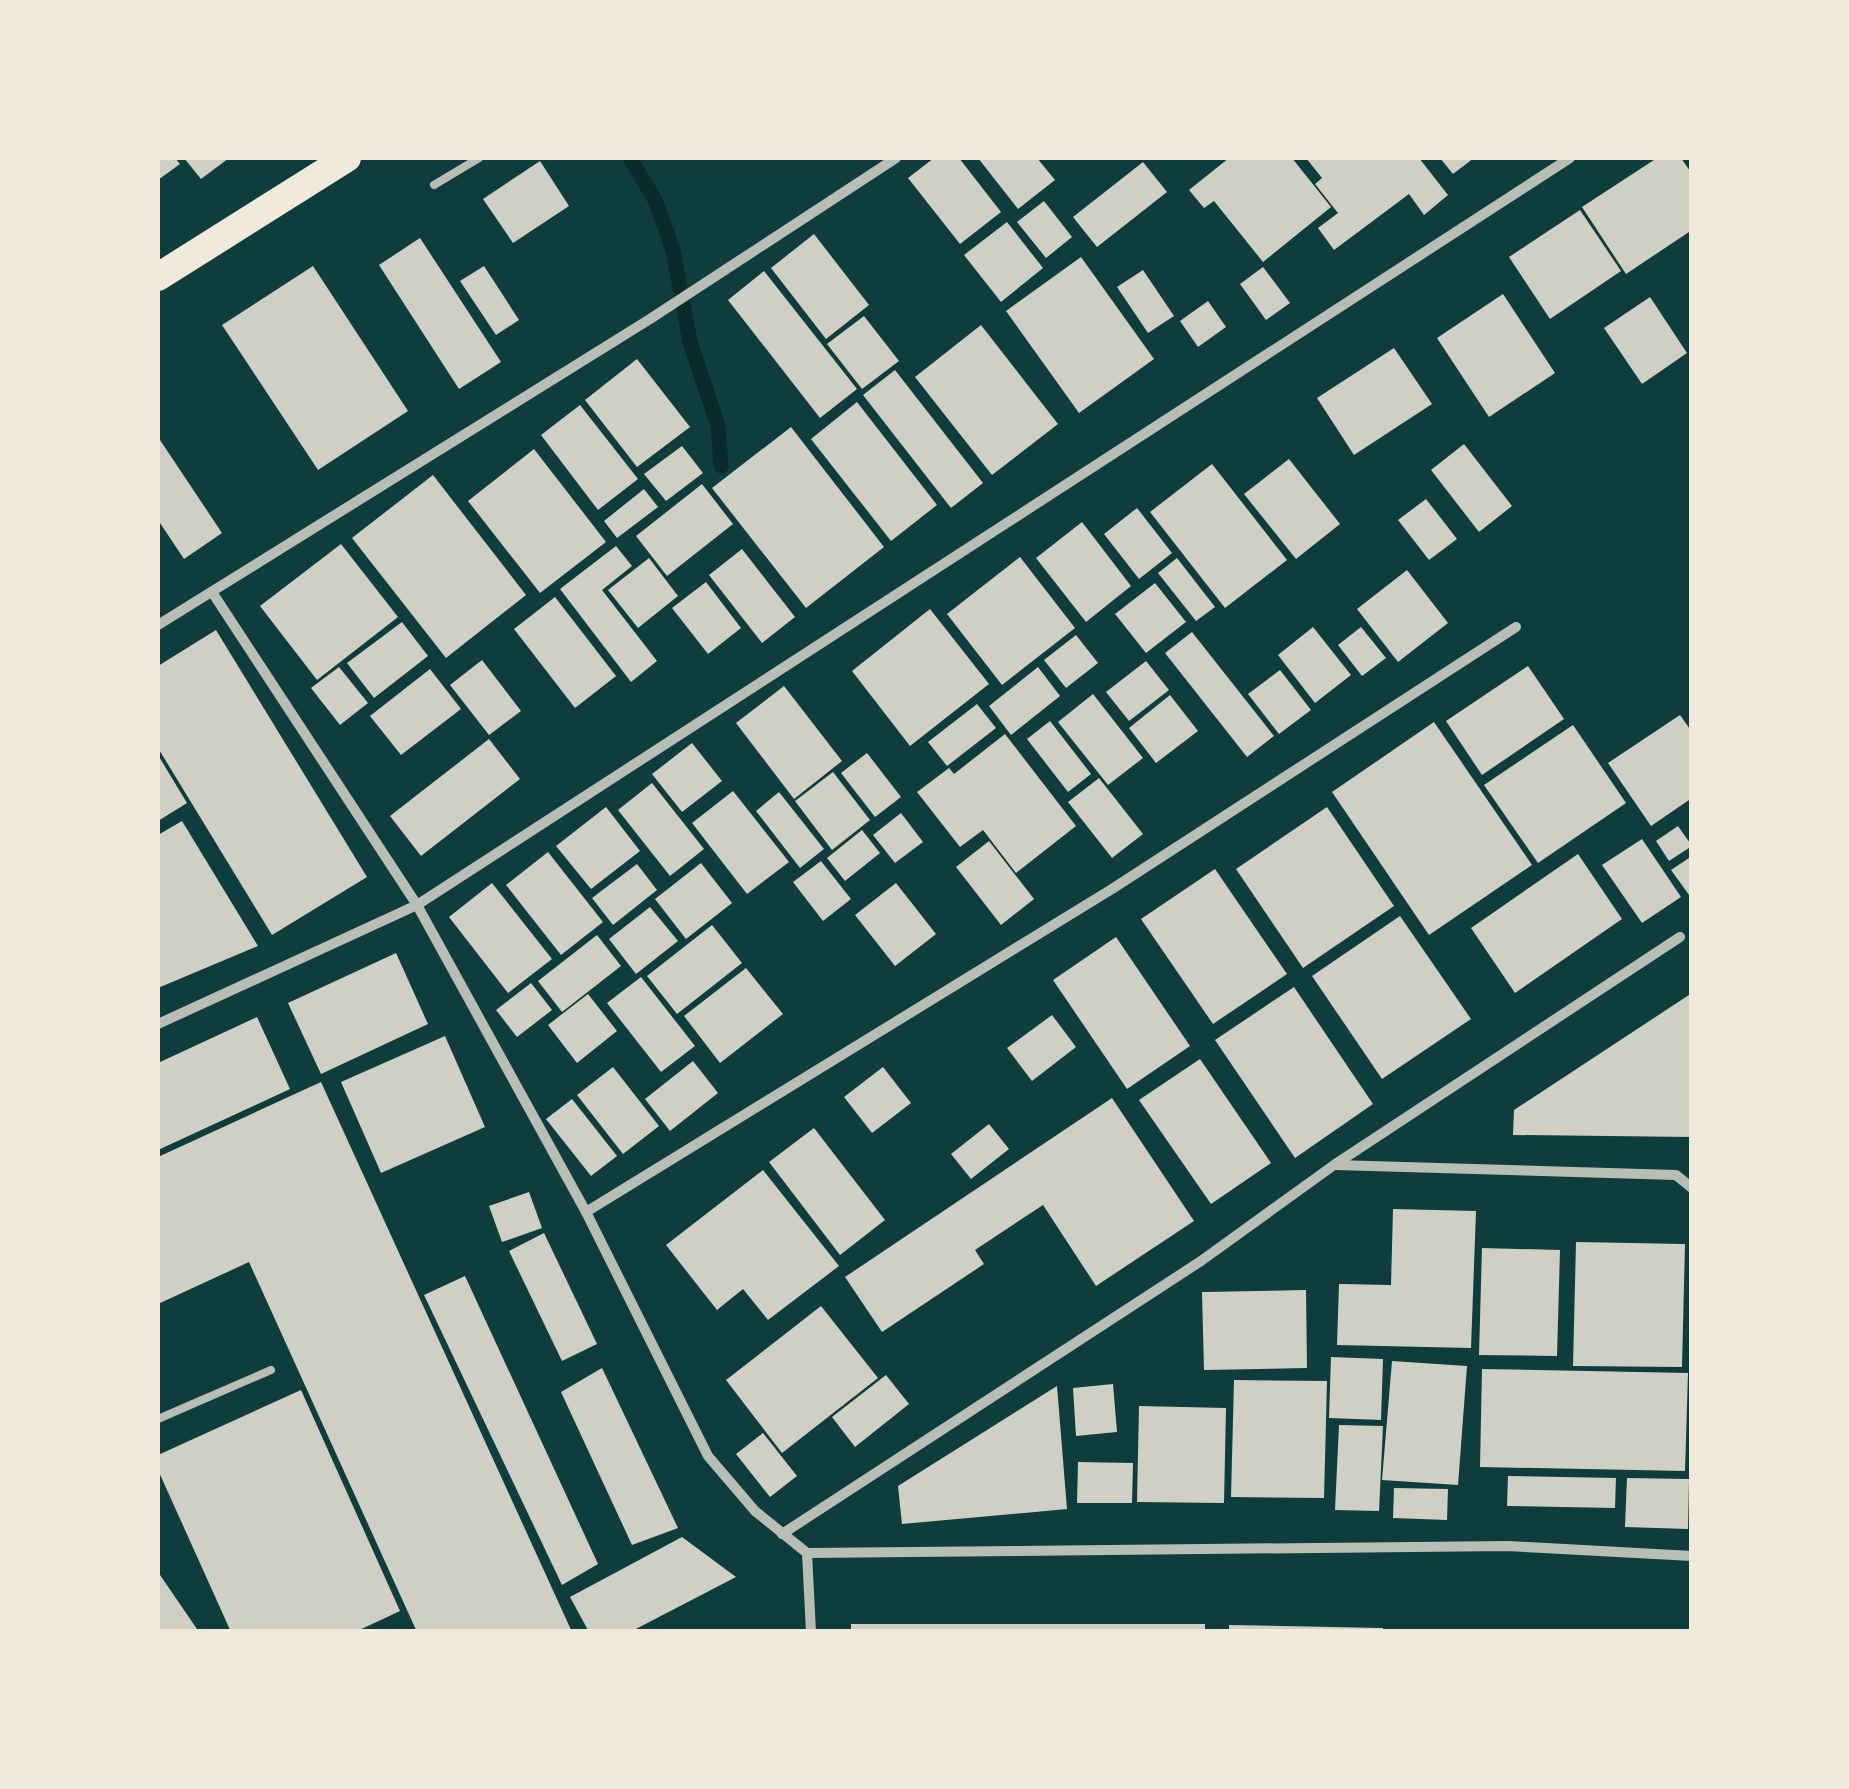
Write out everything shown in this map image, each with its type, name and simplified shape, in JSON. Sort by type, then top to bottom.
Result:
[{"type":"highway","points":[[158,276],[347,158]]},
{"type":"street","points":[[158,625],[650,319],[896,158]]},
{"type":"street","points":[[158,1024],[417,904],[1570,158]]},
{"type":"street","points":[[212,592],[417,904],[586,1212],[708,1456],[755,1510],[808,1554],[1508,1546],[1692,1556]]},
{"type":"street","points":[[586,1212],[1112,889],[1516,627]]},
{"type":"street","points":[[782,1534],[1201,1261],[1334,1165],[1680,937]]},
{"type":"street","points":[[1334,1165],[1676,1175],[1692,1188]]},
{"type":"street","points":[[808,1554],[811,1632]]},
{"type":"lane","points":[[434,185],[480,158]]},
{"type":"lane","points":[[158,1419],[271,1370]]},
{"type":"building","points":[[158,158],[175,158],[180,164],[158,180]]},
{"type":"building","points":[[184,158],[229,158],[201,179]]},
{"type":"building","points":[[934,158],[959,158],[1001,212],[960,244],[908,178]]},
{"type":"building","points":[[978,158],[1037,158],[1055,180],[1018,209]]},
{"type":"building","points":[[1229,158],[1292,158],[1331,207],[1263,262],[1214,201],[1204,208],[1189,190]]},
{"type":"building","points":[[1306,158],[1419,158],[1448,195],[1424,215],[1409,194],[1334,250],[1318,228],[1338,213],[1315,184],[1322,178]]},
{"type":"building","points":[[1440,158],[1474,158],[1453,174]]},
{"type":"building","points":[[1657,158],[1681,158],[1692,174],[1692,230],[1626,274],[1582,207]]},
{"type":"building","points":[[540,161],[569,206],[513,243],[483,199]]},
{"type":"building","points":[[1143,162],[1167,192],[1097,247],[1073,217]]},
{"type":"building","points":[[1044,201],[1072,237],[1046,258],[1017,222]]},
{"type":"building","points":[[1580,210],[1621,271],[1550,319],[1509,257]]},
{"type":"building","points":[[1007,222],[1043,268],[1001,302],[964,255]]},
{"type":"building","points":[[814,234],[869,305],[826,339],[771,268]]},
{"type":"building","points":[[420,238],[501,362],[459,389],[379,265]]},
{"type":"building","points":[[1081,257],[1154,359],[1079,413],[1006,311]]},
{"type":"building","points":[[313,266],[408,411],[318,470],[222,325]]},
{"type":"building","points":[[484,266],[519,320],[496,335],[460,281]]},
{"type":"building","points":[[1263,267],[1290,303],[1266,320],[1240,284]]},
{"type":"building","points":[[1143,270],[1174,316],[1148,333],[1117,287]]},
{"type":"building","points":[[764,271],[857,389],[820,418],[728,300]]},
{"type":"building","points":[[1503,294],[1555,373],[1489,417],[1437,338]]},
{"type":"building","points":[[1650,297],[1687,353],[1642,384],[1604,328]]},
{"type":"building","points":[[1208,301],[1226,327],[1198,347],[1180,321]]},
{"type":"building","points":[[864,316],[899,361],[862,389],[827,344]]},
{"type":"building","points":[[981,325],[1058,424],[992,475],[915,377]]},
{"type":"building","points":[[1394,348],[1432,404],[1354,455],[1317,398]]},
{"type":"building","points":[[637,359],[690,427],[637,467],[585,400]]},
{"type":"building","points":[[895,370],[983,483],[951,508],[863,395]]},
{"type":"building","points":[[857,402],[937,505],[891,541],[811,439]]},
{"type":"building","points":[[580,405],[638,479],[598,510],[541,435]]},
{"type":"building","points":[[791,427],[884,547],[806,608],[712,488]]},
{"type":"building","points":[[158,437],[222,533],[184,559],[158,520]]},
{"type":"building","points":[[1464,444],[1512,506],[1479,532],[1431,470]]},
{"type":"building","points":[[682,446],[703,473],[666,501],[644,474]]},
{"type":"building","points":[[534,449],[606,542],[540,593],[468,501]]},
{"type":"building","points":[[1289,459],[1340,524],[1296,559],[1244,494]]},
{"type":"building","points":[[1212,464],[1287,560],[1225,608],[1150,512]]},
{"type":"building","points":[[433,475],[526,595],[446,658],[352,538]]},
{"type":"building","points":[[702,484],[733,524],[667,576],[636,536]]},
{"type":"building","points":[[644,489],[658,507],[617,538],[604,521]]},
{"type":"building","points":[[1426,499],[1457,539],[1429,560],[1398,520]]},
{"type":"building","points":[[1137,508],[1172,553],[1139,579],[1104,534]]},
{"type":"building","points":[[1082,522],[1131,586],[1086,622],[1036,558]]},
{"type":"building","points":[[341,544],[398,617],[317,680],[260,606]]},
{"type":"building","points":[[616,546],[632,566],[602,590],[657,661],[631,682],[560,589]]},
{"type":"building","points":[[742,549],[795,617],[762,643],[709,575]]},
{"type":"building","points":[[1020,557],[1075,628],[1002,685],[947,614]]},
{"type":"building","points":[[649,558],[678,596],[638,628],[608,590]]},
{"type":"building","points":[[1177,558],[1215,607],[1196,621],[1158,573]]},
{"type":"building","points":[[1407,570],[1448,623],[1398,662],[1357,609]]},
{"type":"building","points":[[706,582],[741,628],[708,654],[672,608]]},
{"type":"building","points":[[1155,583],[1186,622],[1146,653],[1115,614]]},
{"type":"building","points":[[555,597],[616,676],[575,708],[514,629]]},
{"type":"building","points":[[930,609],[989,684],[910,746],[852,671]]},
{"type":"building","points":[[402,622],[428,656],[374,698],[347,663]]},
{"type":"building","points":[[1313,627],[1351,675],[1315,703],[1278,655]]},
{"type":"building","points":[[1361,627],[1386,658],[1362,676],[1338,645]]},
{"type":"building","points":[[216,630],[367,877],[272,935],[158,748],[158,666]]},
{"type":"building","points":[[1192,632],[1274,736],[1247,757],[1165,653]]},
{"type":"building","points":[[1076,635],[1098,663],[1066,688],[1044,660]]},
{"type":"building","points":[[482,660],[521,711],[489,735],[450,685]]},
{"type":"building","points":[[1146,661],[1169,690],[1129,721],[1106,692]]},
{"type":"building","points":[[1528,666],[1564,719],[1482,775],[1446,721]]},
{"type":"building","points":[[339,667],[368,703],[340,725],[311,688]]},
{"type":"building","points":[[1038,667],[1060,696],[1011,735],[989,706]]},
{"type":"building","points":[[430,669],[461,709],[401,755],[370,716]]},
{"type":"building","points":[[1280,670],[1311,710],[1279,734],[1248,694]]},
{"type":"building","points":[[784,686],[842,761],[794,799],[736,723]]},
{"type":"building","points":[[1093,694],[1143,758],[1108,785],[1058,722]]},
{"type":"building","points":[[1170,695],[1198,731],[1156,763],[1129,728]]},
{"type":"building","points":[[977,704],[996,728],[947,766],[928,742]]},
{"type":"building","points":[[1680,715],[1692,732],[1692,798],[1651,826],[1608,763]]},
{"type":"building","points":[[1050,721],[1091,774],[1068,792],[1027,739]]},
{"type":"building","points":[[1434,722],[1532,865],[1429,935],[1332,792]]},
{"type":"building","points":[[1573,725],[1626,803],[1538,863],[1484,785]]},
{"type":"building","points":[[1005,734],[1076,826],[1016,873],[983,830],[960,847],[917,792],[949,768],[954,774]]},
{"type":"building","points":[[489,739],[520,779],[421,856],[390,816]]},
{"type":"building","points":[[692,743],[722,781],[682,812],[652,774]]},
{"type":"building","points":[[867,753],[901,797],[875,817],[841,773]]},
{"type":"building","points":[[158,755],[187,803],[158,821]]},
{"type":"building","points":[[833,772],[870,820],[832,850],[795,801]]},
{"type":"building","points":[[1099,778],[1143,834],[1112,858],[1068,802]]},
{"type":"building","points":[[652,783],[704,849],[670,876],[618,810]]},
{"type":"building","points":[[733,791],[789,862],[747,894],[692,823]]},
{"type":"building","points":[[779,792],[824,849],[800,868],[756,811]]},
{"type":"building","points":[[606,807],[640,851],[591,889],[556,846]]},
{"type":"building","points":[[1327,807],[1394,906],[1303,968],[1236,869]]},
{"type":"building","points":[[901,813],[923,842],[895,863],[873,835]]},
{"type":"building","points":[[182,821],[258,946],[158,988],[158,835]]},
{"type":"building","points":[[1678,826],[1692,846],[1669,861],[1656,841]]},
{"type":"building","points":[[862,830],[880,853],[845,881],[827,858]]},
{"type":"building","points":[[1642,839],[1681,897],[1642,923],[1602,865]]},
{"type":"building","points":[[989,841],[1034,899],[1001,925],[956,867]]},
{"type":"building","points":[[548,852],[603,922],[561,955],[506,885]]},
{"type":"building","points":[[1578,854],[1622,919],[1515,993],[1471,928]]},
{"type":"building","points":[[1692,856],[1692,899],[1671,870]]},
{"type":"building","points":[[821,861],[851,899],[823,921],[793,882]]},
{"type":"building","points":[[701,863],[732,903],[686,939],[655,899]]},
{"type":"building","points":[[637,864],[657,890],[613,925],[592,898]]},
{"type":"building","points":[[1215,869],[1287,974],[1213,1024],[1141,919]]},
{"type":"building","points":[[492,883],[552,959],[508,993],[449,917]]},
{"type":"building","points":[[896,883],[936,934],[895,966],[855,915]]},
{"type":"building","points":[[650,907],[678,941],[636,974],[609,939]]},
{"type":"building","points":[[1400,916],[1471,1019],[1382,1079],[1312,976]]},
{"type":"building","points":[[712,925],[742,963],[677,1014],[647,976]]},
{"type":"building","points":[[597,935],[621,966],[562,1012],[538,981]]},
{"type":"building","points":[[1116,937],[1190,1046],[1127,1089],[1053,980]]},
{"type":"building","points":[[396,953],[428,1024],[321,1074],[288,1003]]},
{"type":"building","points":[[746,968],[783,1014],[720,1063],[684,1016]]},
{"type":"building","points":[[641,977],[695,1046],[661,1072],[607,1003]]},
{"type":"building","points":[[531,983],[552,1010],[517,1037],[496,1010]]},
{"type":"building","points":[[1294,987],[1373,1104],[1295,1158],[1215,1040]]},
{"type":"building","points":[[1692,993],[1692,1137],[1513,1135],[1514,1110]]},
{"type":"building","points":[[588,994],[617,1031],[577,1063],[548,1025]]},
{"type":"building","points":[[1052,1015],[1076,1047],[1032,1081],[1007,1048]]},
{"type":"building","points":[[257,1017],[290,1089],[158,1150],[158,1063]]},
{"type":"building","points":[[445,1036],[485,1127],[381,1173],[341,1082]]},
{"type":"building","points":[[1200,1059],[1271,1163],[1211,1204],[1139,1100]]},
{"type":"building","points":[[693,1061],[718,1093],[670,1131],[645,1099]]},
{"type":"building","points":[[613,1067],[659,1126],[623,1154],[577,1095]]},
{"type":"building","points":[[883,1067],[911,1103],[872,1133],[844,1097]]},
{"type":"building","points":[[321,1082],[572,1632],[417,1632],[249,1262],[158,1304],[158,1157]]},
{"type":"building","points":[[1112,1098],[1194,1221],[1096,1286],[1043,1205],[975,1250],[984,1264],[882,1332],[845,1277]]},
{"type":"building","points":[[572,1099],[617,1156],[591,1176],[546,1119]]},
{"type":"building","points":[[989,1124],[1009,1149],[971,1179],[951,1154]]},
{"type":"building","points":[[814,1128],[885,1220],[840,1255],[769,1162]]},
{"type":"building","points":[[763,1170],[839,1266],[768,1320],[743,1289],[717,1310],[666,1245]]},
{"type":"building","points":[[529,1192],[542,1228],[502,1242],[489,1206]]},
{"type":"building","points":[[1393,1209],[1476,1211],[1471,1348],[1337,1345],[1339,1284],[1391,1285]]},
{"type":"building","points":[[544,1233],[597,1344],[562,1361],[509,1251]]},
{"type":"building","points":[[1576,1242],[1685,1244],[1682,1367],[1573,1366]]},
{"type":"building","points":[[1482,1248],[1560,1250],[1557,1356],[1479,1355]]},
{"type":"building","points":[[465,1276],[598,1564],[562,1585],[424,1295]]},
{"type":"building","points":[[1306,1290],[1307,1368],[1204,1370],[1202,1292]]},
{"type":"building","points":[[821,1306],[878,1378],[782,1453],[726,1380]]},
{"type":"building","points":[[1331,1357],[1383,1359],[1381,1420],[1329,1418]]},
{"type":"building","points":[[1392,1361],[1467,1366],[1458,1485],[1382,1480]]},
{"type":"building","points":[[602,1368],[678,1528],[632,1545],[561,1392]]},
{"type":"building","points":[[1482,1369],[1688,1373],[1685,1471],[1480,1467]]},
{"type":"building","points":[[886,1375],[909,1404],[855,1447],[832,1417]]},
{"type":"building","points":[[1234,1380],[1327,1381],[1324,1498],[1231,1497]]},
{"type":"building","points":[[1113,1384],[1117,1432],[1076,1436],[1073,1388]]},
{"type":"building","points":[[1057,1386],[1067,1509],[902,1524],[898,1486]]},
{"type":"building","points":[[301,1390],[400,1611],[355,1632],[231,1632],[158,1470],[158,1455]]},
{"type":"building","points":[[1139,1406],[1226,1408],[1224,1503],[1137,1502]]},
{"type":"building","points":[[1339,1425],[1383,1426],[1379,1511],[1335,1510]]},
{"type":"building","points":[[763,1433],[797,1476],[770,1497],[736,1454]]},
{"type":"building","points":[[1078,1462],[1133,1463],[1132,1503],[1077,1503]]},
{"type":"building","points":[[1508,1476],[1616,1478],[1615,1508],[1507,1506]]},
{"type":"building","points":[[1627,1478],[1689,1479],[1688,1529],[1625,1527]]},
{"type":"building","points":[[1394,1488],[1448,1489],[1447,1520],[1393,1518]]},
{"type":"building","points":[[682,1537],[736,1577],[630,1632],[589,1632],[570,1597]]},
{"type":"building","points":[[158,1572],[199,1632],[158,1632]]},
{"type":"building","points":[[851,1624],[1205,1624],[1205,1632],[851,1632]]},
{"type":"building","points":[[1229,1625],[1383,1628],[1383,1632],[1229,1632]]},
{"type":"waterway","points":[[630,158],[655,200],[673,250],[690,342],[718,425],[721,466]]}]
